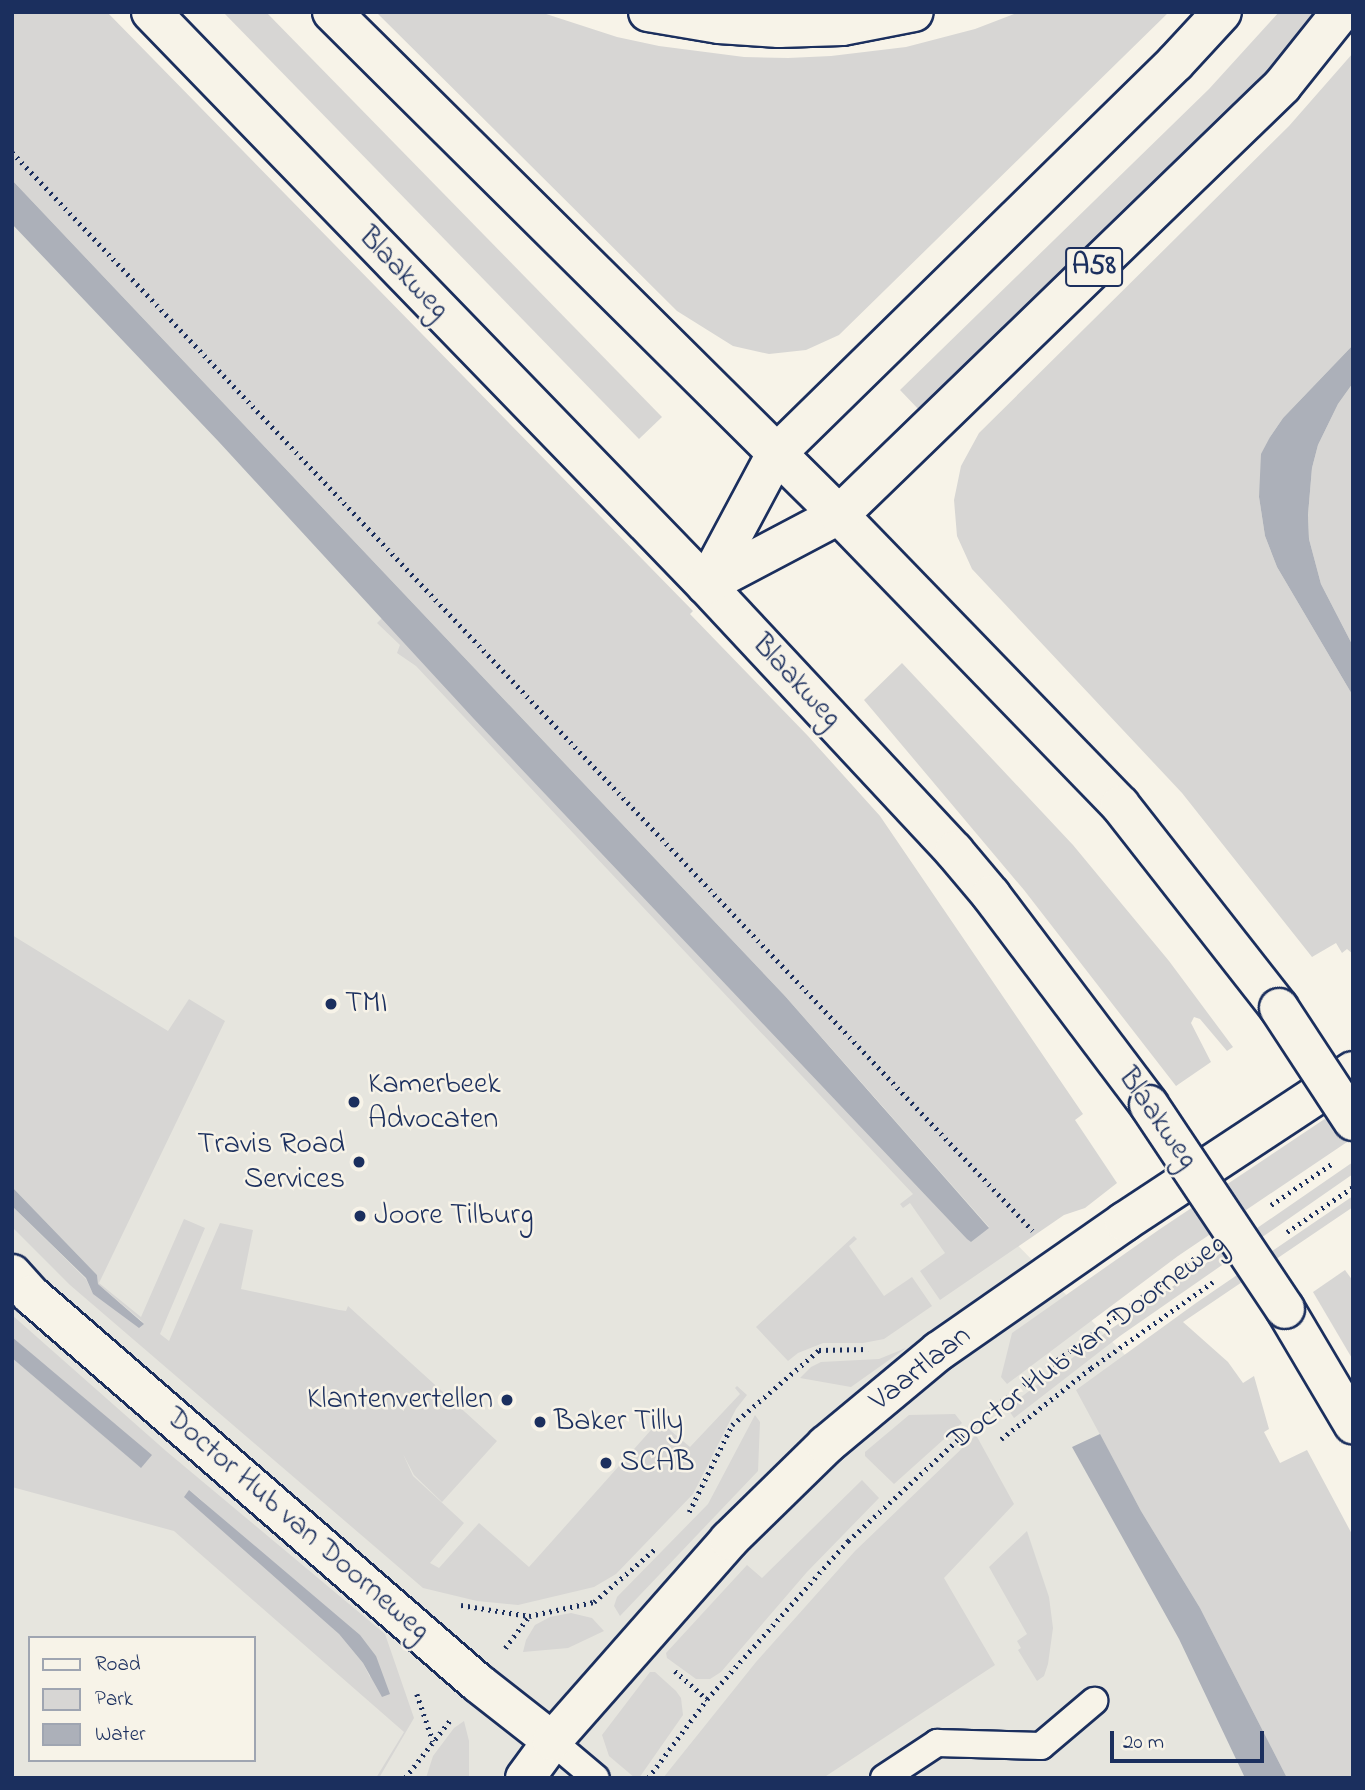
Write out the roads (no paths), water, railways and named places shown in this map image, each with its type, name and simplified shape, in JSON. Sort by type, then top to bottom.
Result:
[{"type":"main road","name":"Blaakweg","points":[[152,12],[706,585],[962,860],[1149,1105],[1285,1309],[1353,1424]]},
{"type":"main road","points":[[332,12],[839,515],[1120,805],[1279,1008],[1353,1121]]},
{"type":"main road","points":[[648,12],[719,24],[779,28],[842,26],[914,12]]},
{"type":"main road","points":[[706,585],[776,454],[1175,63],[1222,12]]},
{"type":"main road","name":"A58","points":[[839,515],[1282,86],[1341,12]]},
{"type":"main road","points":[[706,585],[839,515]]},
{"type":"main road","name":"Vaartlaan","points":[[552,1741],[729,1540],[826,1445],[939,1351],[1124,1222],[1353,1071]]},
{"type":"main road","name":"Doctor Hub van Doorneweg","points":[[12,1274],[31,1295],[478,1683],[552,1741]]},
{"type":"main road","points":[[525,1778],[552,1741]]},
{"type":"lane","points":[[884,1778],[937,1743],[1041,1746],[1094,1701]]},
{"type":"lane","points":[[552,1741],[596,1778]]},
{"type":"water","points":[[12,180],[785,996],[989,1228],[971,1242],[967,1239],[474,719],[219,442],[12,224]]},
{"type":"water","points":[[1353,345],[1353,383],[1338,404],[1318,445],[1312,468],[1308,515],[1309,539],[1321,584],[1353,646],[1353,696],[1277,567],[1265,536],[1259,497],[1261,454],[1270,437],[1283,418]]},
{"type":"water","points":[[12,1187],[97,1275],[98,1284],[144,1324],[139,1328],[93,1294],[86,1278],[12,1206]]},
{"type":"water","points":[[12,1337],[152,1455],[141,1468],[12,1358]]},
{"type":"water","points":[[1100,1434],[1141,1511],[1200,1608],[1287,1778],[1245,1778],[1179,1639],[1072,1447]]},
{"type":"water","points":[[189,1490],[360,1635],[376,1656],[390,1694],[382,1697],[363,1663],[339,1634],[184,1497]]},
{"type":"place","name":"TMI","points":[[331,1004]]},
{"type":"place","name":"Kamerbeek Advocaten","points":[[354,1102]]},
{"type":"place","name":"Travis Road Services","points":[[359,1162]]},
{"type":"place","name":"Joore Tilburg","points":[[360,1216]]},
{"type":"place","name":"Klantenvertellen","points":[[507,1400]]},
{"type":"place","name":"Baker Tilly","points":[[540,1422]]},
{"type":"place","name":"SCAB","points":[[606,1463]]}]
